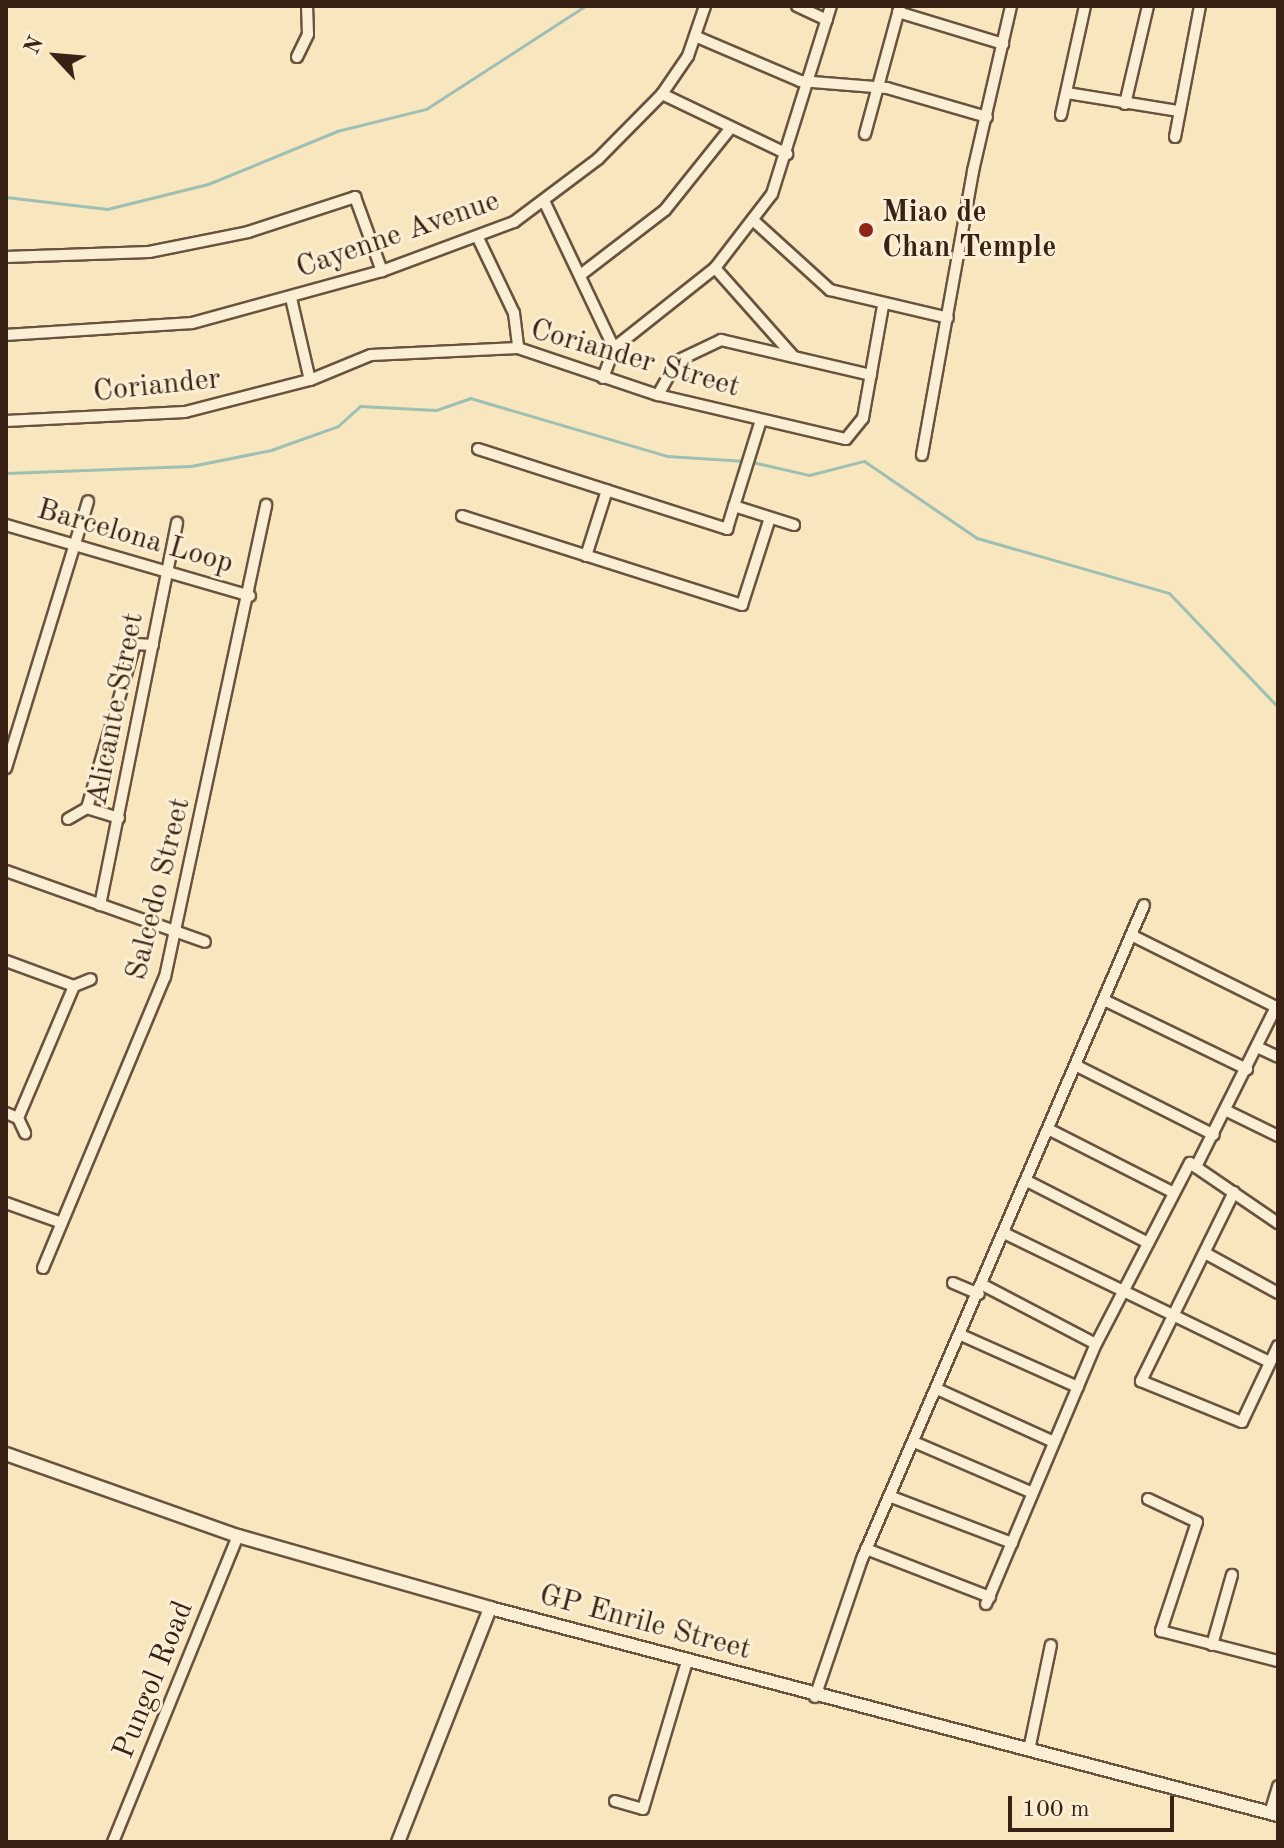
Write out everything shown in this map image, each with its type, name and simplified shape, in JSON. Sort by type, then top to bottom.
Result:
[{"type":"street","points":[[297,57],[308,34],[307,6]]},
{"type":"street","name":"Cayenne Avenue","points":[[6,335],[151,329],[291,298],[478,238],[545,203],[662,94],[697,37],[705,6]]},
{"type":"street","points":[[797,6],[827,20]]},
{"type":"street","points":[[603,378],[614,348],[715,268],[754,221],[787,154],[831,6]]},
{"type":"street","points":[[922,455],[1011,6]]},
{"type":"street","points":[[1061,115],[1085,6]]},
{"type":"street","points":[[1125,104],[1148,6]]},
{"type":"street","points":[[1175,137],[1200,6]]},
{"type":"street","points":[[865,134],[899,9],[1003,44]]},
{"type":"street","points":[[697,37],[771,73],[876,90],[987,117]]},
{"type":"street","points":[[1067,93],[1178,111]]},
{"type":"street","points":[[662,94],[729,130],[787,154]]},
{"type":"street","points":[[583,273],[665,210],[729,130]]},
{"type":"street","points":[[6,257],[149,252],[248,232],[355,197],[382,271]]},
{"type":"street","points":[[545,203],[583,273],[614,348]]},
{"type":"street","points":[[754,221],[830,290],[883,306],[948,318]]},
{"type":"street","points":[[478,238],[514,313],[518,348]]},
{"type":"street","points":[[715,268],[795,358]]},
{"type":"street","points":[[291,298],[310,380]]},
{"type":"street","points":[[658,395],[677,361],[712,342],[871,375],[883,306]]},
{"type":"street","name":"Coriander Street","points":[[310,380],[371,355],[518,348],[658,395],[761,420],[853,437],[871,375]]},
{"type":"street","name":"Coriander","points":[[6,421],[185,412],[310,380]]},
{"type":"street","points":[[478,449],[727,529],[761,420]]},
{"type":"street","points":[[586,556],[607,490]]},
{"type":"street","points":[[6,768],[88,501]]},
{"type":"street","name":"Salcedo Street","points":[[43,1268],[140,1046],[178,932],[250,596],[266,505]]},
{"type":"street","points":[[734,506],[794,525]]},
{"type":"street","points":[[462,516],[742,605],[770,518]]},
{"type":"street","name":"Alicante Street","points":[[100,905],[177,523]]},
{"type":"street","name":"Barcelona Loop","points":[[6,525],[75,541],[250,596]]},
{"type":"street","points":[[68,819],[87,808],[135,644],[153,645]]},
{"type":"street","points":[[87,808],[119,818]]},
{"type":"street","points":[[6,871],[205,942]]},
{"type":"street","points":[[815,1697],[866,1549],[1029,1182],[1144,905]]},
{"type":"street","points":[[1131,935],[1276,1007],[1227,1111],[1196,1167]]},
{"type":"street","points":[[6,961],[74,986],[91,979]]},
{"type":"street","points":[[18,1118],[74,986]]},
{"type":"street","points":[[1104,1000],[1247,1069]]},
{"type":"street","points":[[1257,1047],[1278,1057]]},
{"type":"street","points":[[1077,1066],[1214,1135]]},
{"type":"street","points":[[1227,1111],[1278,1136]]},
{"type":"street","points":[[6,1113],[18,1118],[25,1133]]},
{"type":"street","points":[[1050,1130],[1174,1193]]},
{"type":"street","points":[[866,1549],[988,1600],[1096,1344],[1190,1163],[1278,1223]]},
{"type":"street","points":[[1029,1182],[1148,1243]]},
{"type":"street","points":[[1234,1192],[1141,1381],[1242,1422],[1278,1346]]},
{"type":"street","points":[[6,1203],[62,1223]]},
{"type":"street","points":[[1006,1234],[1270,1362]]},
{"type":"street","points":[[1205,1253],[1278,1293]]},
{"type":"street","points":[[953,1283],[981,1290],[1096,1344]]},
{"type":"street","points":[[961,1335],[1078,1387]]},
{"type":"street","points":[[937,1389],[1054,1442]]},
{"type":"street","points":[[914,1442],[1033,1493]]},
{"type":"street","name":"GP Enrile Street","points":[[6,1454],[238,1536],[490,1608],[815,1697],[1274,1814]]},
{"type":"street","points":[[889,1496],[1012,1543]]},
{"type":"street","points":[[1148,1499],[1197,1522],[1161,1631],[1278,1661]]},
{"type":"street","name":"Pungol Road","points":[[113,1842],[238,1536]]},
{"type":"street","points":[[1212,1645],[1232,1575]]},
{"type":"street","points":[[398,1842],[490,1608]]},
{"type":"street","points":[[1029,1750],[1051,1645]]},
{"type":"street","points":[[615,1801],[643,1809],[687,1661]]},
{"type":"street","points":[[1274,1814],[1278,1786]]},
{"type":"waterway","points":[[6,197],[107,209],[208,184],[337,131],[426,109],[585,6]]},
{"type":"waterway","points":[[6,473],[191,466],[271,450],[338,426],[360,406],[436,410],[470,398],[667,456],[745,461]]},
{"type":"waterway","points":[[752,462],[809,475],[864,461],[977,538],[1169,593],[1278,707]]},
{"type":"place","name":"Miao de Chan Temple","points":[[866,230]]}]
